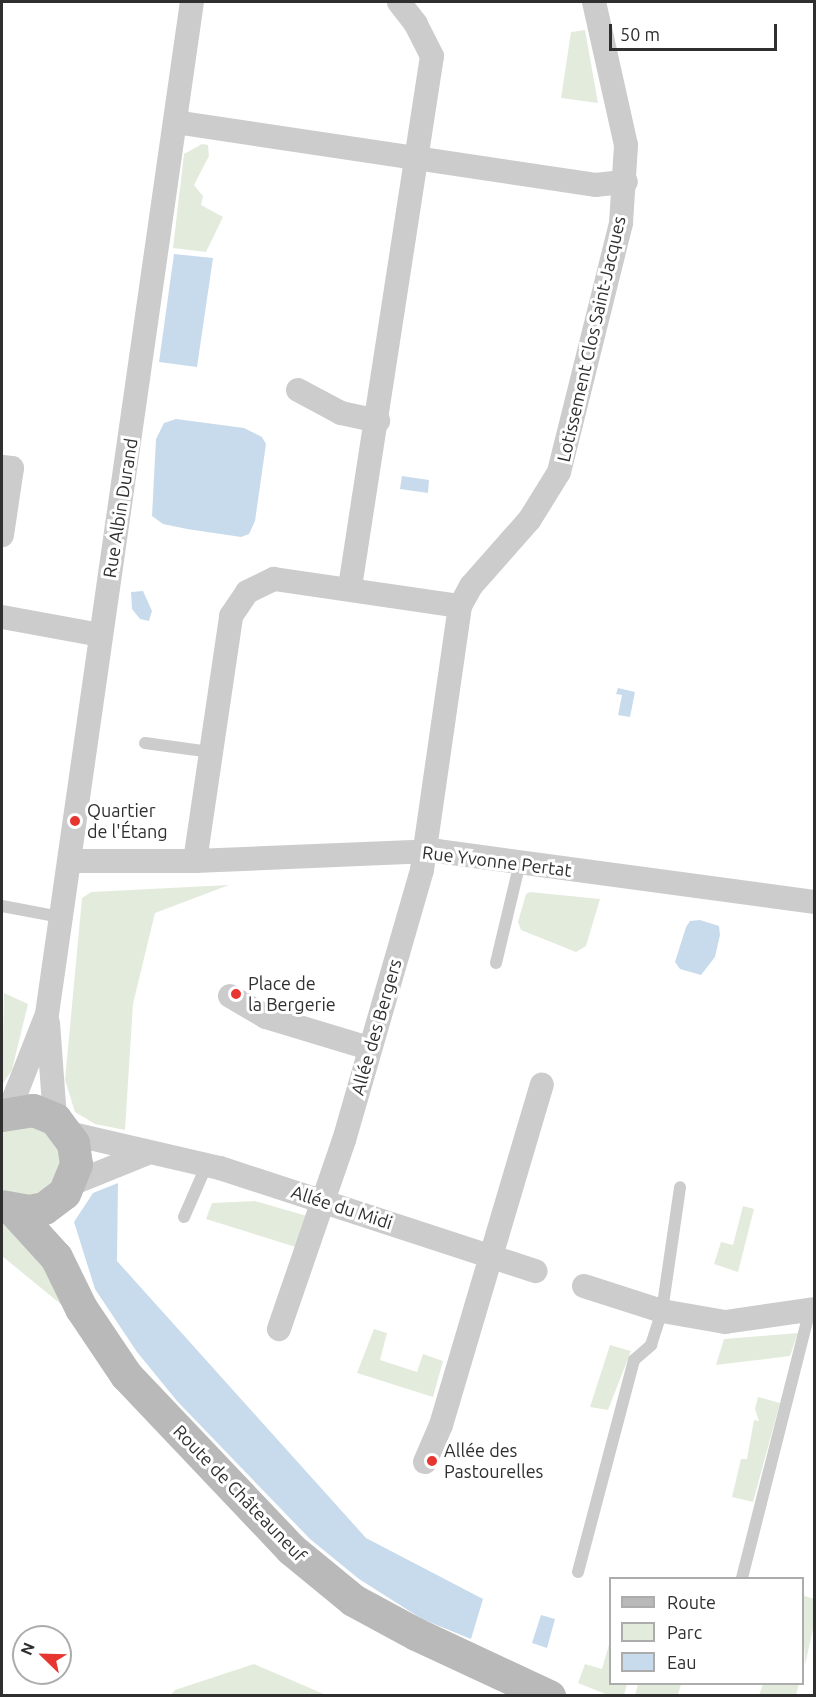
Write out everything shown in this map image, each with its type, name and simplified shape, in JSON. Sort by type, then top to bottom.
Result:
[{"type":"main road","points":[[5,1113],[33,1110],[62,1126]]},
{"type":"main road","name":"Route de Châteauneuf","points":[[56,1257],[63,1192],[76,1164],[62,1126]]},
{"type":"main road","points":[[8,1208],[29,1212],[63,1192]]},
{"type":"main road","name":"Route de Châteauneuf","points":[[8,1208],[56,1257],[81,1308],[126,1375],[291,1549],[353,1600],[416,1634],[549,1695]]},
{"type":"street","name":"Rue Albin Durand","points":[[5,1113],[47,1014],[100,634],[141,373],[192,2]]},
{"type":"street","points":[[350,587],[378,421],[432,56],[416,24],[399,2]]},
{"type":"street","name":"Lotissement Clos Saint-Jacques","points":[[460,606],[471,586],[530,519],[560,472],[621,223],[626,182],[626,145],[594,2]]},
{"type":"street","points":[[175,122],[595,184],[626,182]]},
{"type":"street","points":[[298,390],[341,413],[378,421]]},
{"type":"street","points":[[2,467],[12,468],[2,535]]},
{"type":"street","points":[[195,861],[231,616],[247,592],[274,579],[350,587],[460,606]]},
{"type":"street","name":"Allée des Bergers","points":[[279,1329],[324,1202],[427,851],[460,606]]},
{"type":"street","points":[[2,616],[100,634]]},
{"type":"street","name":"Rue Yvonne Pertat","points":[[70,861],[195,861],[427,851],[814,902]]},
{"type":"street","points":[[230,996],[266,1017],[369,1048]]},
{"type":"street","name":"Rue Albin Durand","points":[[47,1014],[62,1126]]},
{"type":"street","points":[[425,1462],[441,1425],[542,1085]]},
{"type":"street","name":"Allée du Midi","points":[[62,1126],[145,1154],[207,1164],[536,1271]]},
{"type":"street","points":[[63,1192],[145,1154]]},
{"type":"street","points":[[584,1286],[662,1311],[725,1322],[812,1310]]},
{"type":"lane","points":[[145,743],[211,752]]},
{"type":"lane","points":[[495,963],[519,882],[520,862]]},
{"type":"lane","points":[[2,906],[61,917]]},
{"type":"lane","points":[[184,1217],[207,1164]]},
{"type":"lane","points":[[578,1572],[633,1360],[651,1345],[662,1311],[680,1187]]},
{"type":"lane","points":[[742,1577],[812,1310]]},
{"type":"green space","points":[[585,30],[598,103],[561,98],[571,32]]},
{"type":"green space","points":[[202,144],[208,145],[209,156],[194,185],[203,196],[201,205],[223,217],[206,252],[173,248],[184,154]]},
{"type":"green space","points":[[229,885],[155,913],[133,1004],[125,1130],[95,1124],[75,1112],[65,1080],[82,898],[91,892]]},
{"type":"green space","points":[[530,892],[600,899],[586,946],[576,952],[521,930],[518,922],[526,894]]},
{"type":"green space","points":[[4,993],[28,1004],[12,1070],[2,1085]]},
{"type":"green space","points":[[25,1124],[45,1129],[61,1154],[55,1182],[29,1198],[2,1190],[2,1132]]},
{"type":"green space","points":[[255,1201],[307,1216],[299,1248],[206,1219],[212,1203]]},
{"type":"green space","points":[[743,1206],[754,1209],[738,1272],[714,1264],[721,1242],[733,1245]]},
{"type":"green space","points":[[2,1221],[29,1239],[63,1306],[2,1256]]},
{"type":"green space","points":[[374,1329],[387,1333],[380,1360],[417,1372],[423,1354],[443,1361],[433,1397],[357,1373]]},
{"type":"green space","points":[[798,1333],[790,1356],[716,1365],[724,1339]]},
{"type":"green space","points":[[610,1345],[631,1351],[608,1410],[590,1407]]},
{"type":"green space","points":[[758,1397],[780,1403],[753,1502],[732,1497],[741,1459],[747,1459],[754,1420],[759,1421],[755,1409]]},
{"type":"green space","points":[[804,1596],[814,1599],[814,1625],[805,1665]]},
{"type":"green space","points":[[609,1644],[609,1685],[627,1685],[624,1695],[608,1695],[578,1683],[585,1664],[602,1669]]},
{"type":"green space","points":[[254,1664],[326,1695],[171,1695],[175,1690]]},
{"type":"green space","points":[[638,1685],[681,1685],[678,1695],[635,1695]]},
{"type":"green space","points":[[763,1685],[799,1685],[796,1695],[759,1695]]},
{"type":"water","points":[[174,254],[213,258],[197,367],[159,362]]},
{"type":"water","points":[[176,419],[244,428],[262,437],[266,444],[255,521],[249,534],[241,537],[187,529],[163,524],[152,516],[156,439],[164,423]]},
{"type":"water","points":[[402,476],[429,480],[428,493],[400,489]]},
{"type":"water","points":[[143,591],[152,611],[149,621],[140,619],[132,609],[131,592]]},
{"type":"water","points":[[618,688],[635,692],[630,717],[618,715],[622,695],[616,694]]},
{"type":"water","points":[[700,920],[719,926],[720,935],[715,957],[701,975],[680,969],[675,962],[686,927],[690,921]]},
{"type":"water","points":[[118,1183],[117,1261],[366,1538],[483,1599],[471,1639],[422,1619],[359,1579],[310,1539],[177,1401],[137,1352],[95,1289],[74,1222],[93,1193]]},
{"type":"water","points":[[541,1615],[555,1619],[547,1648],[532,1643]]},
{"type":"place","name":"Quartier de l'Étang","points":[[75,821]]},
{"type":"place","name":"Place de la Bergerie","points":[[236,994]]},
{"type":"place","name":"Allée des Pastourelles","points":[[432,1461]]}]
